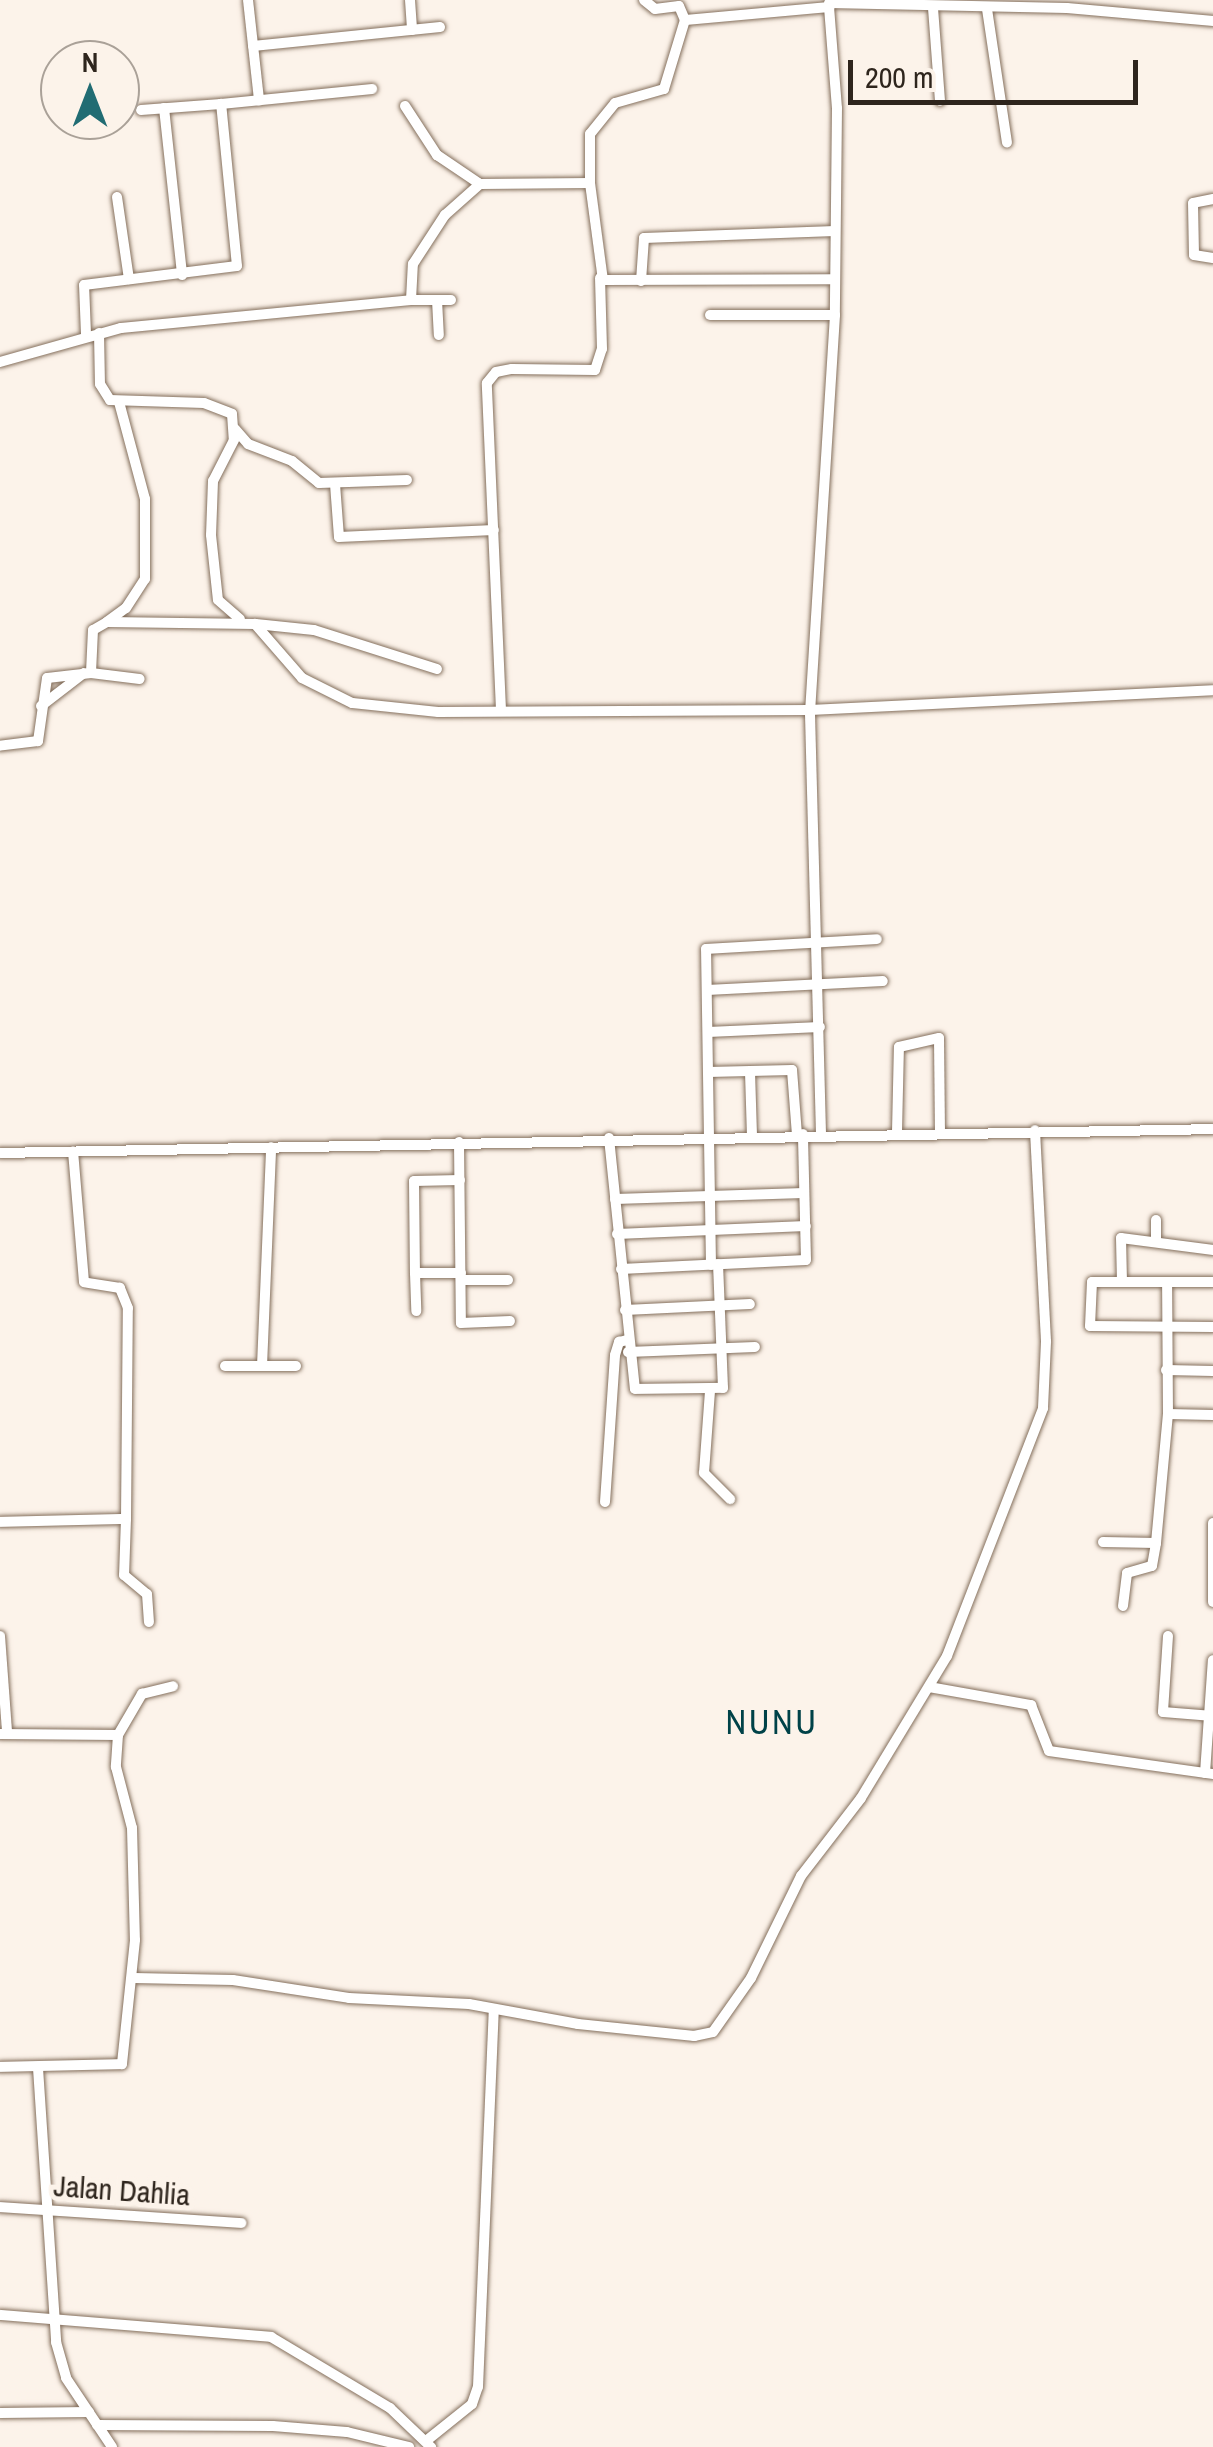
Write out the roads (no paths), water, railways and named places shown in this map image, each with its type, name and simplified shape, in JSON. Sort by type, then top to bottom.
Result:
[{"type":"street","points":[[248,0],[259,100]]},
{"type":"street","points":[[410,0],[412,30]]},
{"type":"street","points":[[501,710],[487,384],[496,372],[595,370],[602,360],[590,134],[615,103],[664,89],[685,20],[679,6],[654,9],[644,0]]},
{"type":"street","points":[[685,20],[743,5],[829,3],[1213,20]]},
{"type":"street","points":[[821,1134],[810,710],[835,278],[829,3]]},
{"type":"street","points":[[932,8],[940,101]]},
{"type":"street","points":[[988,8],[1007,143]]},
{"type":"street","points":[[253,46],[440,27]]},
{"type":"street","points":[[141,110],[372,89]]},
{"type":"street","points":[[220,104],[239,256],[228,270],[84,286],[102,392],[119,402],[224,406],[235,429],[260,452],[292,461],[319,482],[408,480]]},
{"type":"street","points":[[405,106],[437,155],[480,184],[590,182]]},
{"type":"street","points":[[164,108],[182,275]]},
{"type":"street","points":[[410,300],[412,267],[445,215],[480,184]]},
{"type":"street","points":[[117,198],[129,279]]},
{"type":"street","points":[[1213,199],[1192,203],[1194,255],[1213,258]]},
{"type":"street","points":[[641,281],[644,238],[835,231]]},
{"type":"street","points":[[600,278],[835,278]]},
{"type":"street","points":[[0,362],[92,333],[410,300],[451,300]]},
{"type":"street","points":[[436,300],[438,335]]},
{"type":"street","points":[[710,315],[834,315]]},
{"type":"street","points":[[41,706],[88,673],[94,630],[126,608],[145,579],[146,499],[119,402]]},
{"type":"street","points":[[235,429],[213,481],[213,578],[224,610],[255,624],[285,665],[336,699],[438,712],[810,710],[1213,690]]},
{"type":"street","points":[[335,484],[339,536],[494,530]]},
{"type":"street","points":[[107,622],[255,624],[314,630],[436,669]]},
{"type":"street","points":[[0,746],[38,741],[47,678],[88,673],[140,680]]},
{"type":"street","points":[[609,1138],[635,1389],[710,1391],[725,1384],[710,1229],[709,946],[877,939]]},
{"type":"street","points":[[707,990],[883,981]]},
{"type":"street","points":[[708,1032],[820,1026]]},
{"type":"street","points":[[897,1132],[899,1047],[939,1038],[940,1134]]},
{"type":"street","points":[[621,1268],[804,1262],[806,1226],[795,1072],[708,1072]]},
{"type":"street","points":[[750,1072],[752,1136]]},
{"type":"street","points":[[0,1153],[1213,1128]]},
{"type":"street","points":[[134,1978],[233,1980],[694,2036],[713,2032],[751,1978],[801,1876],[861,1798],[929,1687],[965,1619],[1042,1408],[1046,1340],[1035,1130]]},
{"type":"street","points":[[459,1142],[460,1322],[510,1321]]},
{"type":"street","points":[[262,1366],[271,1147]]},
{"type":"street","points":[[73,1152],[84,1282],[120,1288],[128,1308],[124,1575],[147,1594],[149,1622]]},
{"type":"street","points":[[416,1311],[414,1181],[460,1180]]},
{"type":"street","points":[[615,1198],[804,1193]]},
{"type":"street","points":[[1156,1220],[1156,1238]]},
{"type":"street","points":[[618,1234],[806,1226]]},
{"type":"street","points":[[1108,1238],[1156,1238],[1186,1250],[1213,1250]]},
{"type":"street","points":[[1121,1238],[1122,1282]]},
{"type":"street","points":[[416,1274],[508,1280]]},
{"type":"street","points":[[1213,1282],[1092,1282],[1090,1326],[1213,1326]]},
{"type":"street","points":[[1124,1606],[1127,1573],[1152,1566],[1156,1543],[1168,1414],[1167,1282]]},
{"type":"street","points":[[625,1310],[750,1304]]},
{"type":"street","points":[[606,1502],[619,1342],[628,1346],[755,1347]]},
{"type":"street","points":[[225,1366],[296,1366]]},
{"type":"street","points":[[1166,1370],[1213,1371]]},
{"type":"street","points":[[710,1391],[704,1473],[730,1499]]},
{"type":"street","points":[[1168,1414],[1213,1415]]},
{"type":"street","points":[[0,1522],[126,1519]]},
{"type":"street","points":[[1213,1523],[1213,1602]]},
{"type":"street","points":[[1104,1542],[1156,1543]]},
{"type":"street","points":[[0,1636],[3,1733],[118,1735]]},
{"type":"street","points":[[1168,1636],[1163,1712],[1211,1716]]},
{"type":"street","points":[[929,1687],[1031,1705],[1049,1750],[1209,1773],[1213,1660]]},
{"type":"street","points":[[0,2068],[122,2064],[134,1978],[132,1828],[116,1767],[118,1735],[142,1694],[173,1686]]},
{"type":"street","points":[[0,2316],[271,2336],[390,2408],[429,2445],[472,2404],[478,2387],[494,2011]]},
{"type":"street","points":[[38,2068],[52,2319],[66,2378],[112,2447]]},
{"type":"street","name":"Jalan Dahlia","points":[[0,2207],[241,2224]]},
{"type":"street","points":[[0,2413],[89,2412]]},
{"type":"street","points":[[97,2425],[273,2426],[347,2432],[409,2447]]},
{"type":"district","name":"NUNU","points":[[772,1722]]}]
